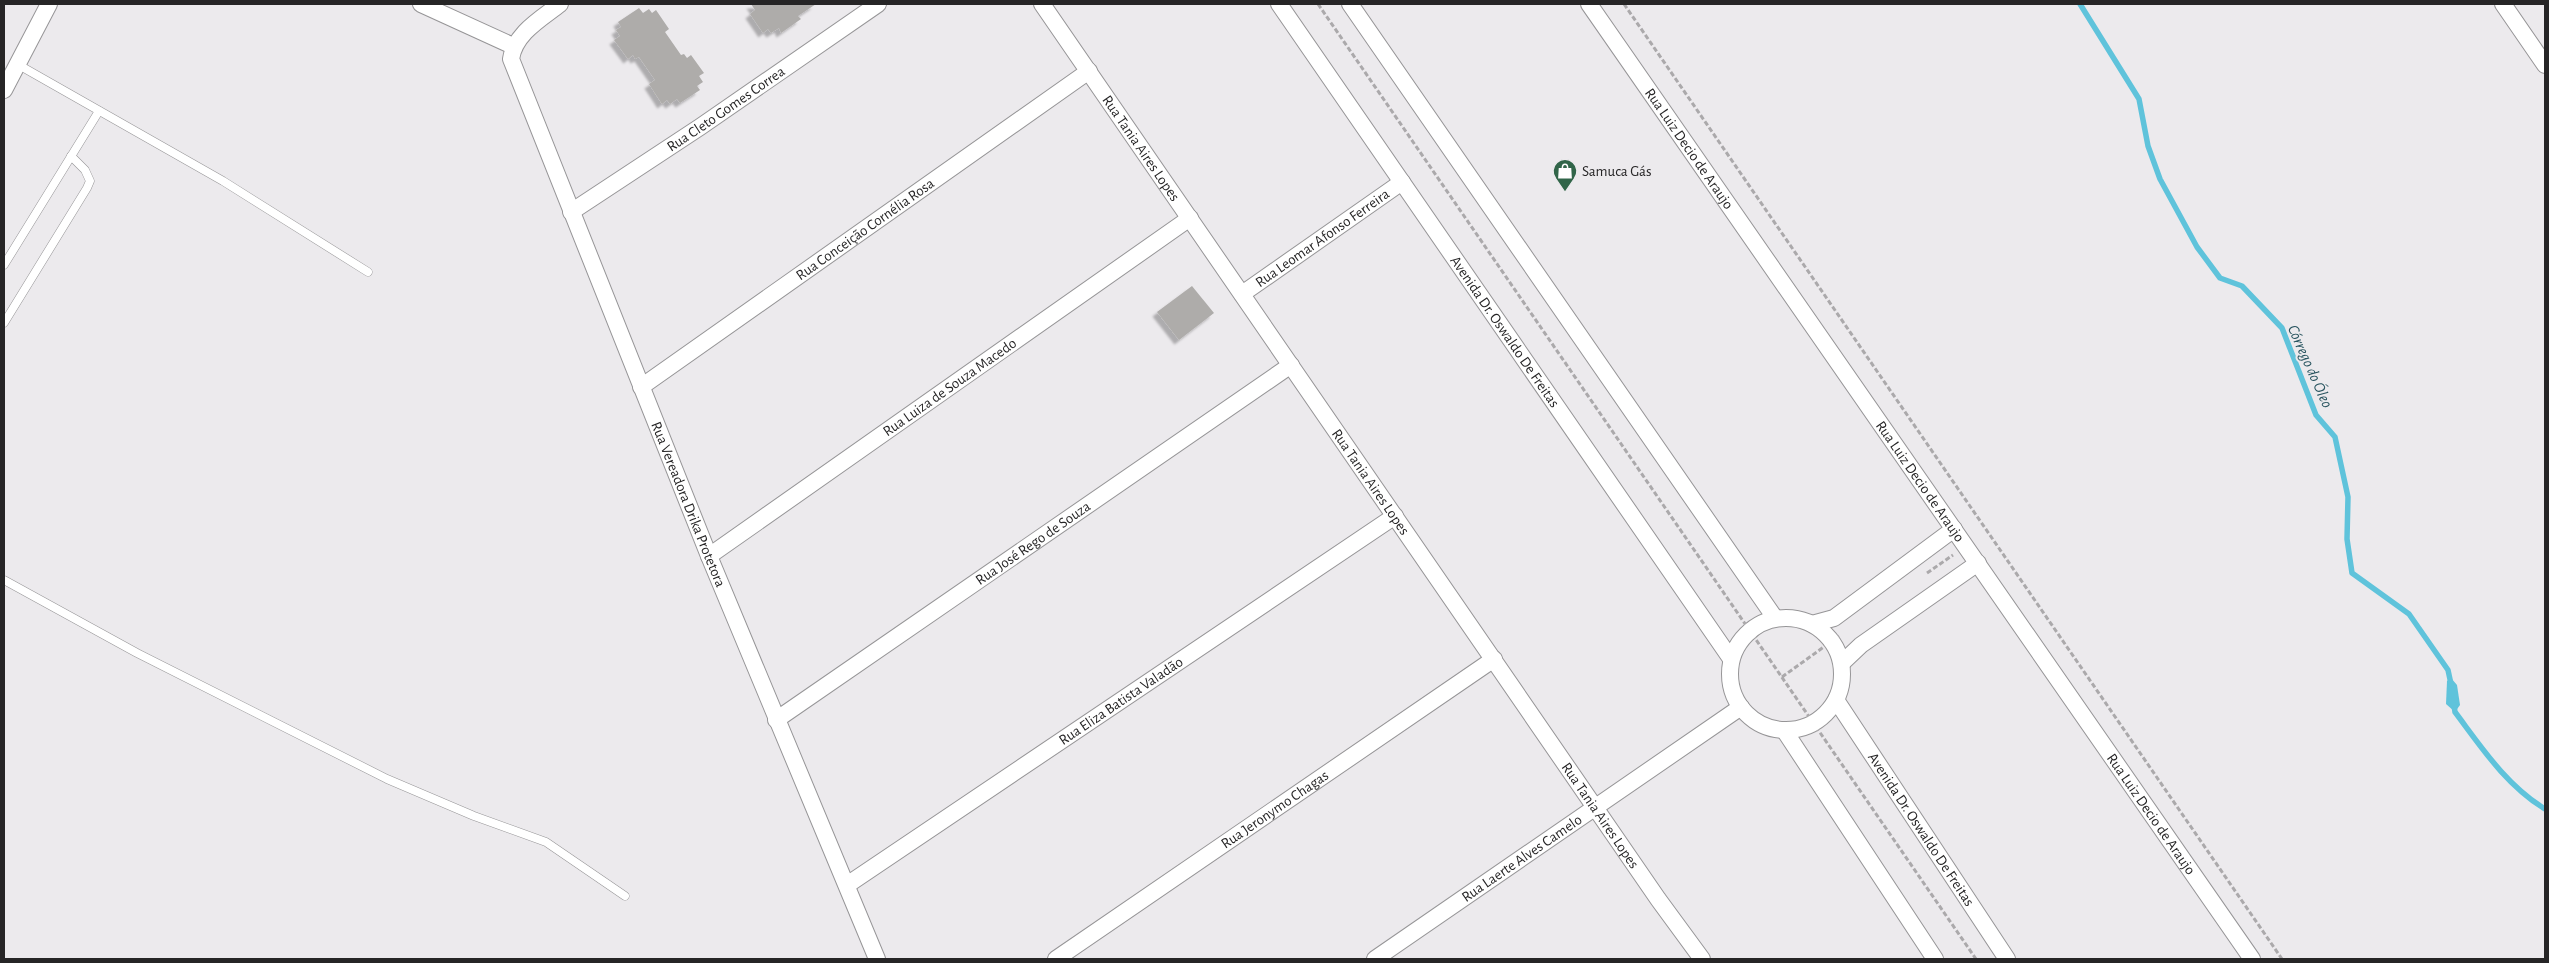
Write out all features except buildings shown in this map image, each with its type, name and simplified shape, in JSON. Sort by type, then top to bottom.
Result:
[{"type":"street","points":[[4,90],[49,4]]},
{"type":"street","points":[[421,4],[513,46],[520,36],[560,4]]},
{"type":"street","name":"Rua Cleto Gomes Correa","points":[[571,212],[700,127],[878,4]]},
{"type":"street","name":"Rua Tania Aires Lopes","points":[[1042,4],[1700,959]]},
{"type":"street","name":"Avenida Dr. Oswaldo De Freitas","points":[[1279,4],[1732,659]]},
{"type":"street","points":[[1350,4],[1775,618]]},
{"type":"street","name":"Rua Luiz Decio de Araujo","points":[[1589,4],[2252,959]]},
{"type":"street","points":[[2502,4],[2545,65]]},
{"type":"street","name":"Rua Vereadora Drika Protetora","points":[[513,46],[510,58],[571,212],[776,720],[877,959]]},
{"type":"street","name":"Rua Conceição Cornélia Rosa","points":[[641,387],[1089,71]]},
{"type":"street","name":"Rua Leomar Afonso Ferreira","points":[[1242,294],[1402,182]]},
{"type":"street","name":"Rua Luiza de Souza Macedo","points":[[709,556],[1190,218]]},
{"type":"street","name":"Rua José Rego de Souza","points":[[776,720],[1291,365]]},
{"type":"street","name":"Rua Eliza Batista Valadão","points":[[847,885],[1395,516]]},
{"type":"street","points":[[1812,624],[1834,618],[1954,529]]},
{"type":"street","points":[[1842,663],[1861,645],[1978,563]]},
{"type":"street","points":[[1775,618],[1800,619],[1812,624],[1832,641],[1842,663],[1841,688],[1836,700],[1829,710],[1813,723],[1797,729],[1784,730],[1760,724],[1741,707],[1731,684],[1732,659],[1736,647],[1750,630],[1763,622],[1775,618]]},
{"type":"street","name":"Rua Jeronymo Chagas","points":[[1056,959],[1494,659]]},
{"type":"street","name":"Avenida Dr. Oswaldo De Freitas","points":[[1836,700],[2007,959]]},
{"type":"street","name":"Rua Laerte Alves Camelo","points":[[1375,959],[1741,707]]},
{"type":"street","points":[[1784,730],[1935,959]]},
{"type":"lane","points":[[17,64],[223,181],[368,272]]},
{"type":"lane","points":[[4,265],[99,112]]},
{"type":"lane","points":[[4,323],[87,188],[90,180],[85,170],[71,156]]},
{"type":"lane","points":[[4,580],[137,652],[387,779],[474,816],[546,842],[624,896]]},
{"type":"path","points":[[1318,4],[1976,959]]},
{"type":"path","points":[[1624,4],[2282,959]]},
{"type":"water","points":[[2451,678],[2457,685],[2460,705],[2455,712],[2446,704],[2447,681]]},
{"type":"waterway","name":"Córrego do Óleo","points":[[2080,4],[2139,99],[2148,146],[2160,179],[2197,247],[2220,278],[2242,286],[2282,328],[2316,415],[2335,437],[2348,497],[2347,539],[2352,573],[2409,614],[2448,670],[2451,684]]},
{"type":"waterway","name":"Córrego do Óleo","points":[[2454,705],[2455,712],[2496,765],[2518,789],[2545,809]]},
{"type":"place","name":"Samuca Gás","points":[[1565,192]]}]
